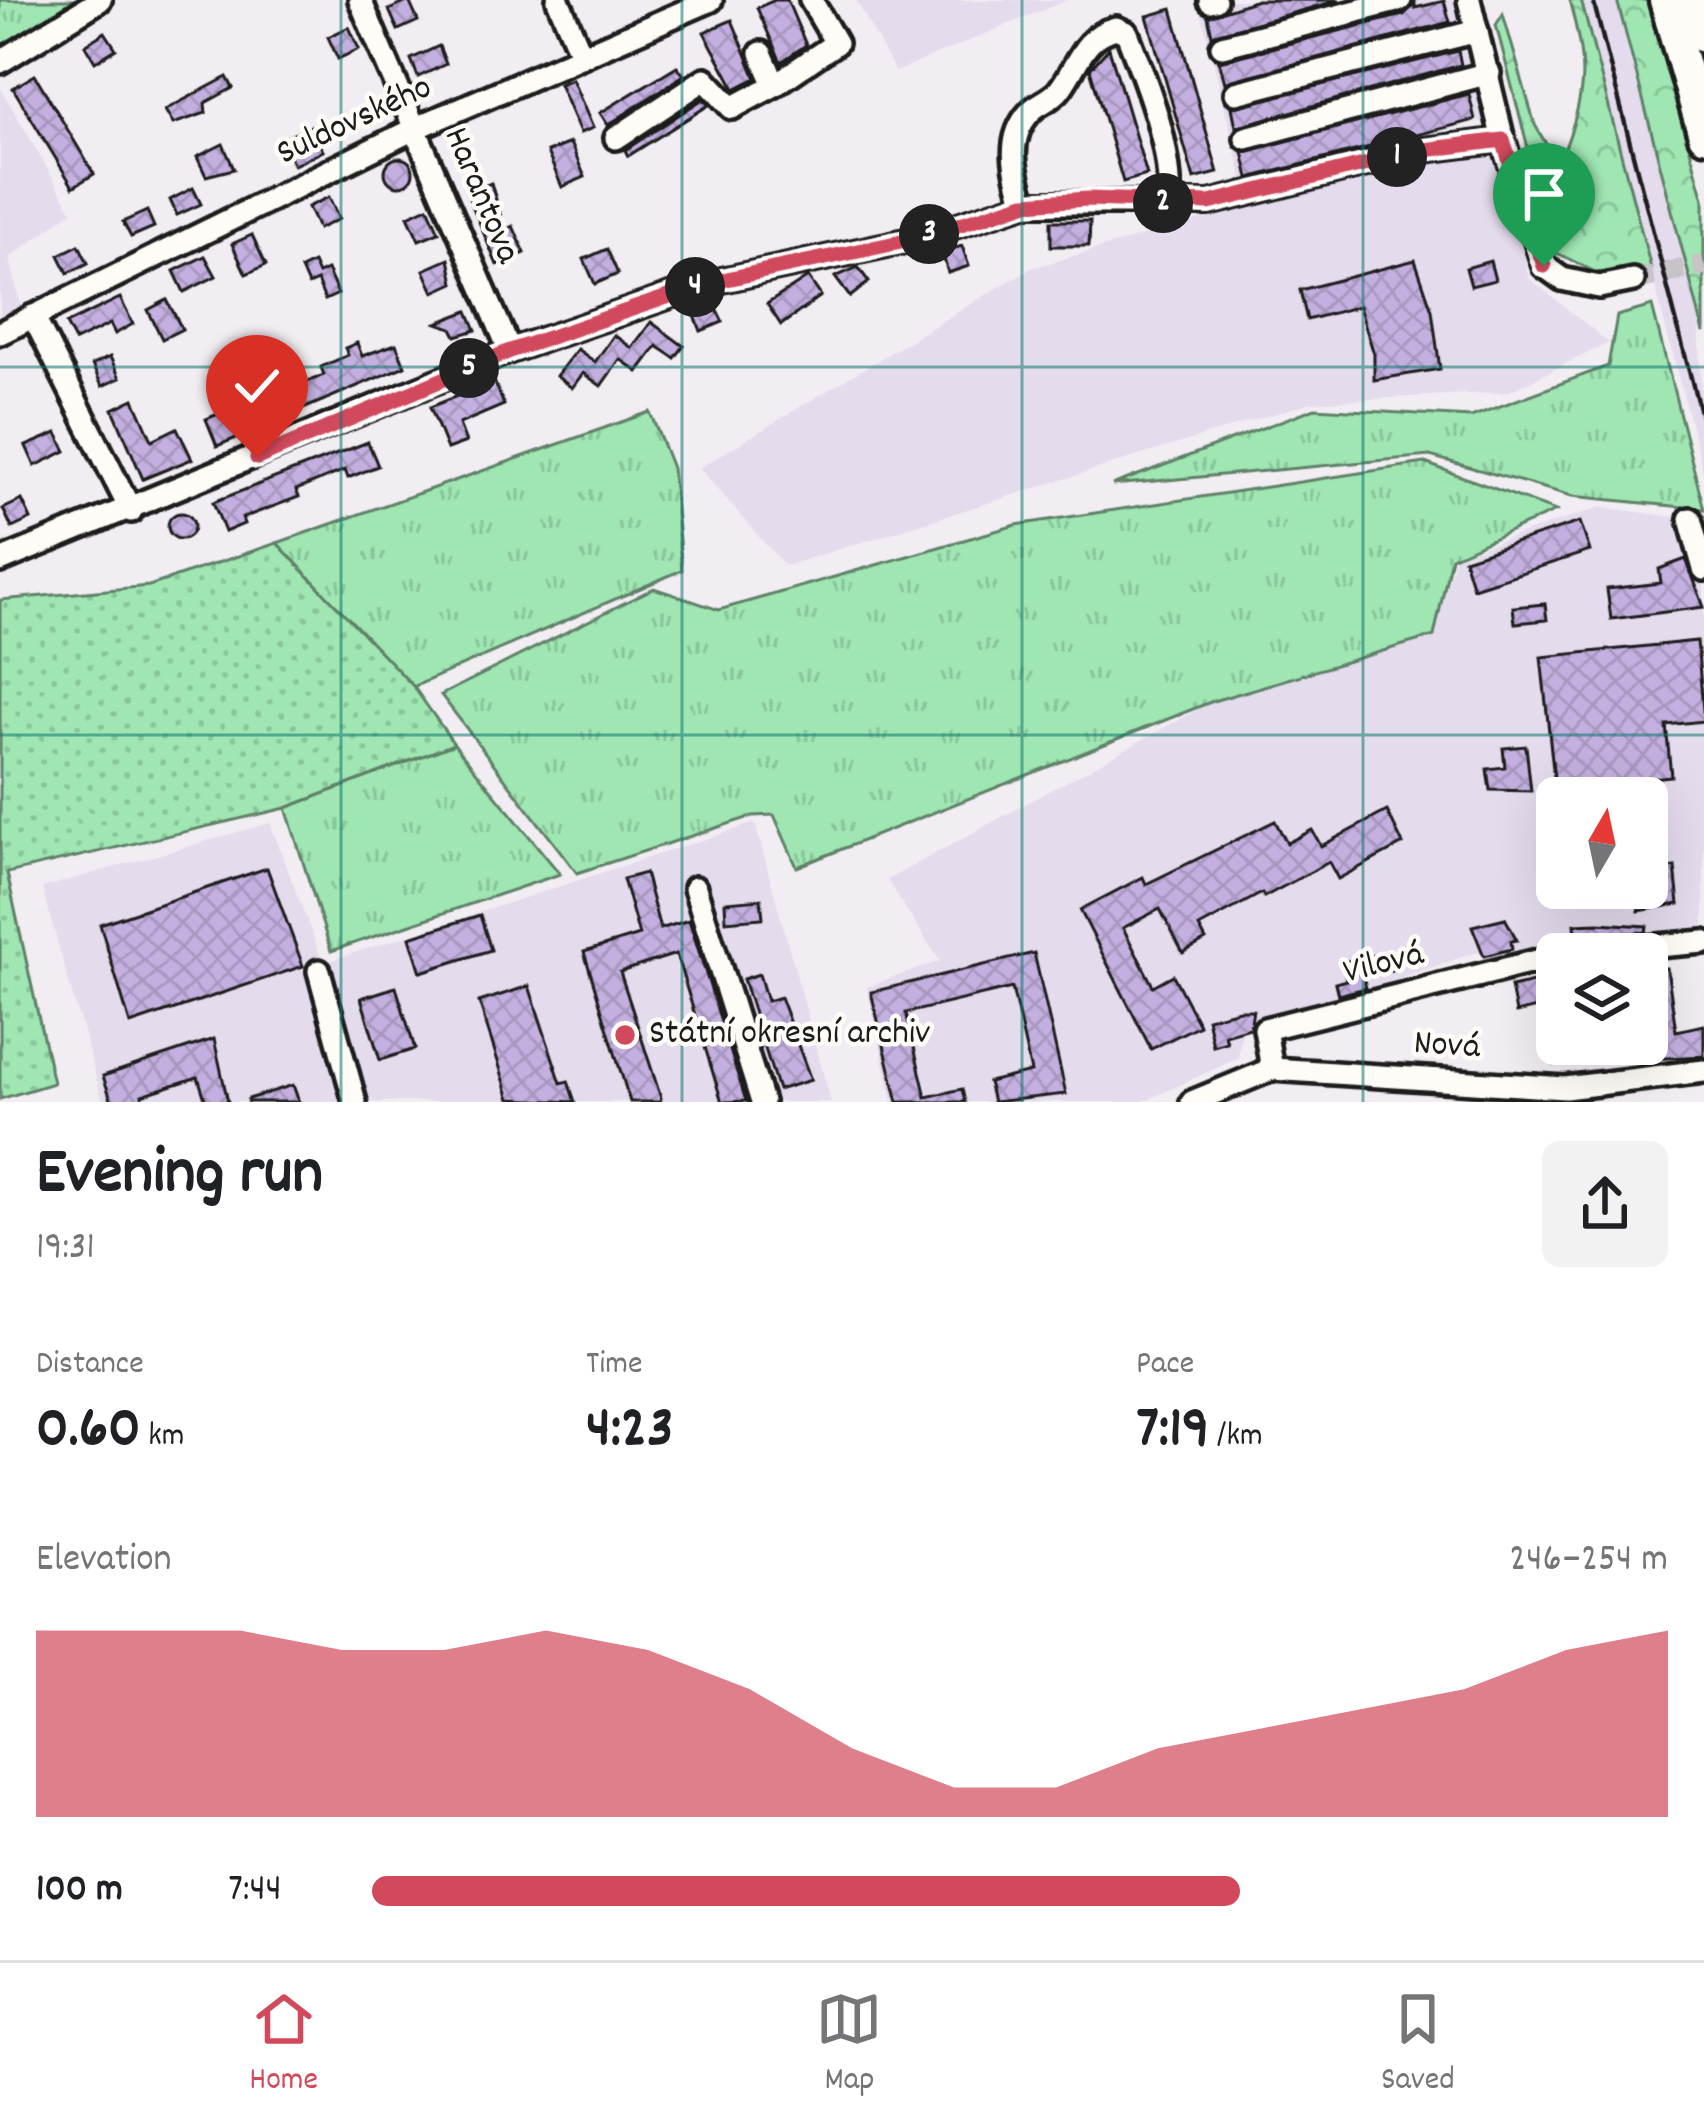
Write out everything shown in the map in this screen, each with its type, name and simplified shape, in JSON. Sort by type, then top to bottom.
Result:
[{"type":"highway","points":[[1665,0],[1704,134]]},
{"type":"highway","points":[[1693,0],[1704,38]]},
{"type":"street","points":[[0,62],[100,0]]},
{"type":"street","name":"Harantova","points":[[360,0],[510,351]]},
{"type":"street","points":[[558,0],[582,56]]},
{"type":"street","name":"Suldovského","points":[[0,333],[416,128],[711,0]]},
{"type":"street","points":[[616,138],[705,79],[732,108],[836,44],[811,0]]},
{"type":"street","points":[[1222,46],[1400,0]]},
{"type":"street","points":[[1469,0],[1503,140],[1544,266],[1562,280],[1599,287],[1633,280]]},
{"type":"street","points":[[1025,203],[1013,155],[1021,125],[1031,110],[1060,90],[1079,54],[1103,31],[1116,28],[1127,33],[1136,54],[1165,155],[1168,204]]},
{"type":"street","points":[[1236,93],[1477,31]]},
{"type":"street","points":[[761,53],[775,85]]},
{"type":"street","points":[[1246,138],[1490,73]]},
{"type":"street","points":[[0,561],[131,511],[510,351],[708,283],[915,239],[1025,203],[1088,199],[1209,203],[1424,150],[1503,140]]},
{"type":"street","points":[[33,316],[131,511]]},
{"type":"street","points":[[1690,519],[1704,569]]},
{"type":"street","points":[[695,888],[762,1102]]},
{"type":"street","name":"Vilová","points":[[1668,945],[1704,942]]},
{"type":"street","name":"Vilová","points":[[1272,1069],[1265,1029],[1536,961]]},
{"type":"street","points":[[320,970],[355,1102]]},
{"type":"street","name":"Nová","points":[[1192,1102],[1272,1069],[1565,1095],[1704,1071]]},
{"type":"shaded area","points":[[856,0],[1067,0],[895,72]]},
{"type":"shaded area","points":[[1198,0],[1459,0],[1491,118],[1244,184]]},
{"type":"shaded area","points":[[1581,0],[1617,0],[1699,314],[1704,476]]},
{"type":"shaded area","points":[[0,87],[72,211],[10,258],[25,327],[0,344]]},
{"type":"shaded area","points":[[1492,135],[1529,278],[1609,343],[1507,392],[1312,402],[785,566],[699,468],[1029,269]]},
{"type":"shaded area","points":[[1601,507],[1690,519],[1704,575],[1704,936],[1536,933],[1536,948],[1474,953],[1242,1032],[1238,1058],[1143,1102],[893,1102],[867,987],[940,961],[887,880],[1213,701],[1433,636],[1455,556]]},
{"type":"shaded area","points":[[270,823],[323,963],[755,823],[831,1102],[103,1102],[42,888]]},
{"type":"green space","points":[[0,0],[78,0],[0,50]]},
{"type":"green space","points":[[1569,0],[1581,0],[1651,268],[1597,273],[1555,252],[1496,25],[1503,14],[1535,125],[1553,156],[1564,150],[1581,92],[1579,41]]},
{"type":"green space","points":[[1617,0],[1648,0],[1704,199],[1704,333]]},
{"type":"green space","points":[[1652,306],[1704,509],[1572,496],[1430,456],[1112,485],[1315,408],[1471,417],[1608,366],[1617,316]]},
{"type":"green space","points":[[650,412],[672,468],[682,570],[413,687],[277,543]]},
{"type":"green space","points":[[1425,463],[1556,511],[1451,557],[1434,636],[1213,701],[797,867],[774,815],[753,816],[577,873],[441,695],[654,588],[719,610],[1016,525]]},
{"type":"green space","points":[[277,543],[413,686],[454,744],[286,808],[7,873],[53,1083],[0,1099],[0,600],[149,586]]},
{"type":"green space","points":[[454,744],[560,874],[331,951],[286,808]]},
{"type":"building","points":[[787,0],[806,45],[781,62],[757,8]]},
{"type":"building","points":[[1257,0],[1340,0],[1212,35],[1208,16]]},
{"type":"building","points":[[409,1],[418,21],[398,30],[389,10]]},
{"type":"building","points":[[1444,1],[1450,22],[1225,83],[1219,61],[1404,15],[1415,3],[1415,8]]},
{"type":"building","points":[[1172,9],[1218,173],[1194,179],[1147,16]]},
{"type":"building","points":[[732,20],[756,78],[735,89],[704,32]]},
{"type":"building","points":[[349,27],[359,49],[338,59],[328,37]]},
{"type":"building","points":[[105,32],[116,49],[95,62],[85,45]]},
{"type":"building","points":[[439,46],[446,64],[418,77],[411,59]]},
{"type":"building","points":[[1109,48],[1147,175],[1123,182],[1090,69]]},
{"type":"building","points":[[1458,51],[1461,65],[1236,127],[1232,107]]},
{"type":"building","points":[[677,66],[684,75],[608,125],[600,113]]},
{"type":"building","points":[[35,75],[94,174],[73,187],[13,88]]},
{"type":"building","points":[[227,77],[233,88],[205,103],[206,113],[173,124],[165,110]]},
{"type":"building","points":[[572,79],[593,128],[580,133],[559,84]]},
{"type":"building","points":[[1469,94],[1475,120],[1249,178],[1243,152]]},
{"type":"building","points":[[703,99],[709,105],[628,156],[625,150]]},
{"type":"building","points":[[311,126],[323,151],[294,165],[281,140]]},
{"type":"building","points":[[570,143],[585,177],[562,187],[547,152]]},
{"type":"building","points":[[223,144],[234,169],[206,176],[197,157]]},
{"type":"building","points":[[399,158],[409,162],[413,172],[409,182],[399,186],[389,182],[385,172],[389,162]]},
{"type":"building","points":[[491,183],[505,230],[513,226],[525,253],[497,265],[467,193]]},
{"type":"building","points":[[193,188],[201,204],[177,215],[170,200]]},
{"type":"building","points":[[329,197],[339,219],[318,229],[308,207]]},
{"type":"building","points":[[428,207],[439,232],[419,240],[408,216]]},
{"type":"building","points":[[147,211],[154,227],[131,237],[123,222]]},
{"type":"building","points":[[1051,221],[1090,221],[1089,246],[1051,246]]},
{"type":"building","points":[[252,235],[266,265],[246,274],[232,244]]},
{"type":"building","points":[[79,245],[88,263],[68,273],[59,255]]},
{"type":"building","points":[[962,246],[969,266],[948,273],[942,252]]},
{"type":"building","points":[[607,249],[618,274],[595,284],[584,259]]},
{"type":"building","points":[[205,256],[216,276],[184,292],[174,271]]},
{"type":"building","points":[[449,259],[454,283],[434,292],[424,270]]},
{"type":"building","points":[[1415,260],[1432,310],[1440,369],[1374,380],[1374,354],[1359,306],[1307,320],[1300,290]]},
{"type":"building","points":[[1490,261],[1495,280],[1471,286],[1466,268]]},
{"type":"building","points":[[313,263],[318,274],[327,270],[338,294],[325,300],[317,281],[308,285],[301,269]]},
{"type":"building","points":[[858,267],[869,282],[850,297],[835,277]]},
{"type":"building","points":[[808,277],[821,296],[781,325],[767,304]]},
{"type":"building","points":[[120,298],[133,324],[115,334],[110,324],[75,341],[66,324]]},
{"type":"building","points":[[167,300],[182,329],[162,339],[148,310]]},
{"type":"building","points":[[706,302],[708,309],[715,306],[723,322],[701,331],[692,308]]},
{"type":"building","points":[[468,311],[476,330],[456,336],[452,328],[437,323]]},
{"type":"building","points":[[651,322],[684,346],[675,358],[657,346],[638,372],[620,359],[601,386],[583,373],[572,388],[556,376],[577,349],[595,362],[614,335],[632,348]]},
{"type":"building","points":[[357,343],[362,356],[396,344],[405,366],[263,426],[254,404],[324,375],[321,367],[348,355],[345,348]]},
{"type":"building","points":[[110,357],[120,378],[102,386],[92,365]]},
{"type":"building","points":[[494,381],[504,405],[459,424],[466,442],[447,449],[430,407]]},
{"type":"building","points":[[134,399],[152,440],[177,428],[192,459],[143,479],[113,409]]},
{"type":"building","points":[[218,414],[221,419],[230,416],[239,437],[217,446],[206,419]]},
{"type":"building","points":[[57,433],[66,451],[35,466],[26,446]]},
{"type":"building","points":[[368,442],[378,466],[348,478],[345,470],[296,490],[299,497],[242,518],[244,524],[225,532],[213,502]]},
{"type":"building","points":[[22,500],[31,519],[12,528],[3,509]]},
{"type":"building","points":[[181,513],[194,526],[181,539],[168,526]]},
{"type":"building","points":[[1580,522],[1590,551],[1473,588],[1464,559]]},
{"type":"building","points":[[1686,559],[1704,607],[1611,619],[1607,589],[1661,583],[1659,569]]},
{"type":"building","points":[[1545,604],[1547,620],[1515,623],[1513,607]]},
{"type":"building","points":[[1697,641],[1704,721],[1666,725],[1671,776],[1554,777],[1541,657]]},
{"type":"building","points":[[1526,746],[1531,791],[1490,790],[1487,769],[1505,767],[1503,748]]},
{"type":"building","points":[[1387,811],[1403,844],[1338,879],[1329,862],[1264,897],[1262,893],[1199,927],[1206,940],[1183,953],[1160,909],[1123,928],[1153,986],[1173,975],[1199,1025],[1151,1049],[1080,910],[1143,877],[1146,884],[1275,821],[1287,843],[1312,830],[1321,846]]},
{"type":"building","points":[[1675,867],[1679,904],[1668,906],[1668,868]]},
{"type":"building","points":[[267,868],[303,966],[130,1024],[100,924]]},
{"type":"building","name":"Státní okresní archiv","points":[[645,873],[660,929],[689,920],[746,1101],[722,1102],[676,954],[620,972],[661,1098],[660,1102],[630,1102],[584,952],[639,935],[623,879]]},
{"type":"building","points":[[761,899],[763,918],[726,921],[725,902]]},
{"type":"building","points":[[480,915],[491,950],[421,972],[410,937]]},
{"type":"building","points":[[1505,918],[1517,940],[1511,941],[1512,949],[1484,956],[1472,926]]},
{"type":"building","points":[[1575,924],[1647,926],[1646,932],[1576,933]]},
{"type":"building","points":[[1389,952],[1394,970],[1363,976],[1366,988],[1338,995],[1335,983],[1346,980],[1343,962]]},
{"type":"building","points":[[1034,953],[1066,1094],[993,1102],[988,1082],[1031,1072],[1012,988],[906,1013],[926,1097],[962,1089],[965,1102],[898,1102],[871,992]]},
{"type":"building","points":[[759,974],[767,1001],[780,997],[811,1080],[778,1090],[743,979]]},
{"type":"building","points":[[1668,975],[1676,1031],[1704,1025],[1704,1056],[1668,1058]]},
{"type":"building","points":[[1536,981],[1536,1008],[1516,1013],[1511,987]]},
{"type":"building","points":[[529,986],[561,1083],[568,1081],[575,1102],[510,1099],[479,1002]]},
{"type":"building","points":[[396,987],[415,1049],[380,1060],[361,998]]},
{"type":"building","points":[[1253,1010],[1250,1028],[1225,1035],[1227,1042],[1213,1046],[1207,1018]]},
{"type":"building","points":[[214,1039],[228,1102],[206,1102],[198,1077],[142,1095],[144,1102],[112,1102],[103,1076]]},
{"type":"building","points":[[293,1085],[299,1102],[248,1102],[248,1099]]},
{"type":"tunnel","points":[[1633,280],[1704,265]]},
{"type":"railway","points":[[1593,0],[1704,428]]},
{"type":"place","name":"Státní okresní archiv","points":[[625,1035]]},
{"type":"route","points":[[257,458],[510,351],[708,283],[915,239],[1025,203],[1088,199],[1209,203],[1424,150],[1503,140],[1544,266]]}]
